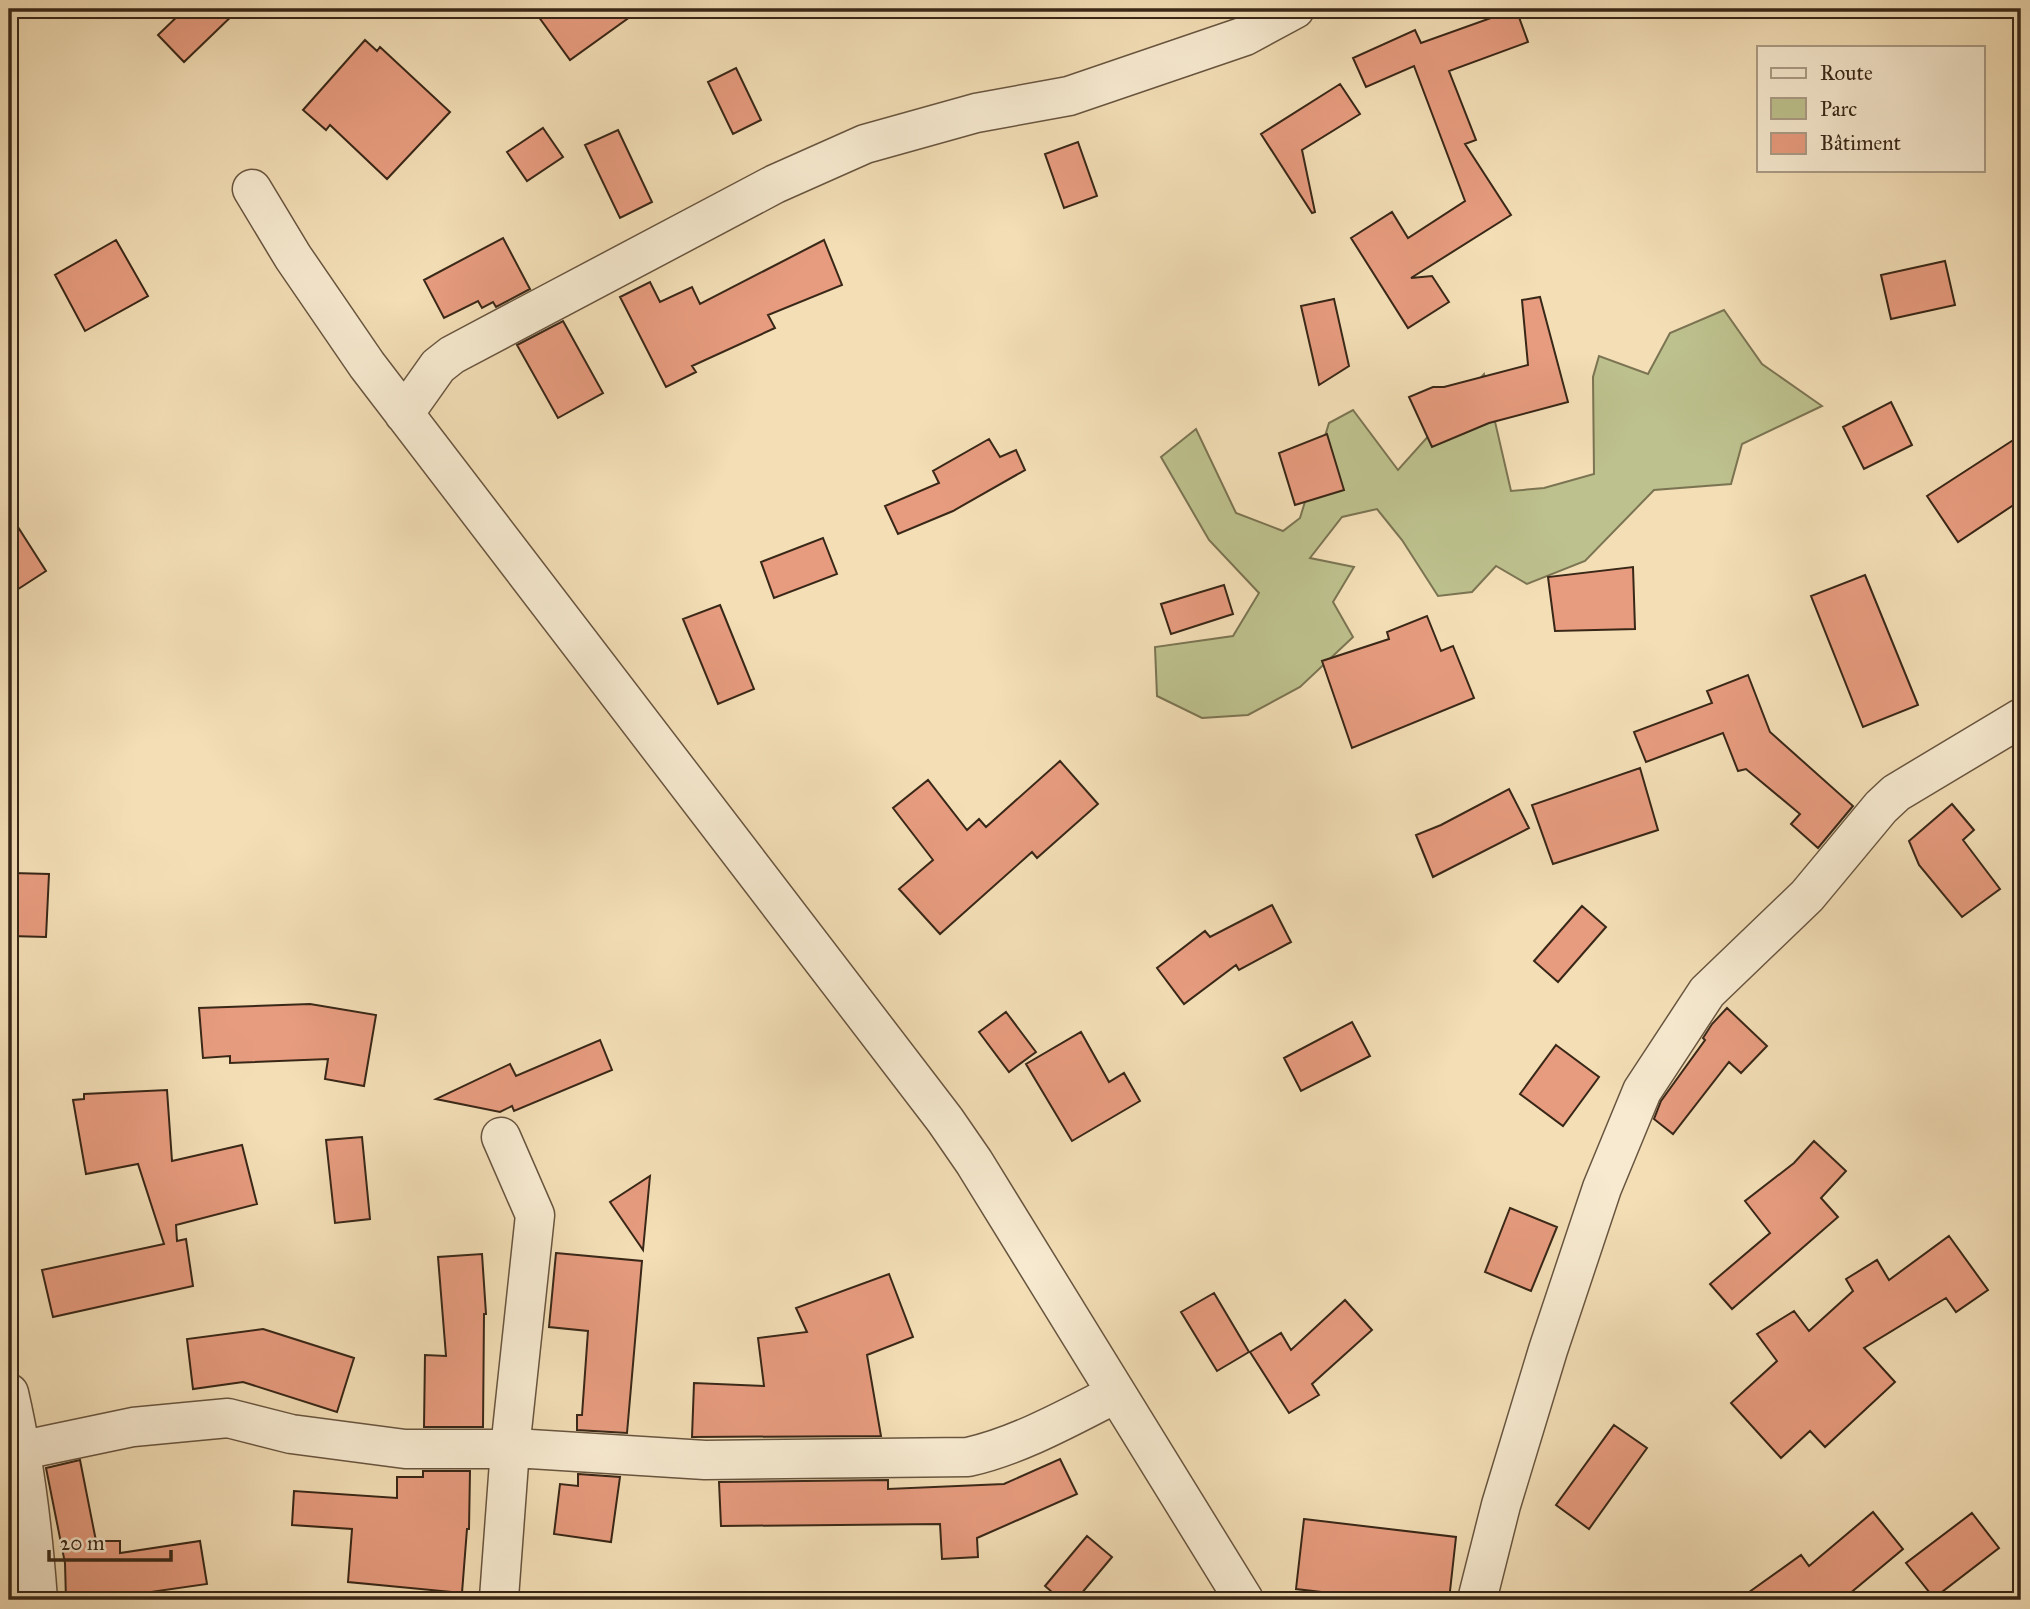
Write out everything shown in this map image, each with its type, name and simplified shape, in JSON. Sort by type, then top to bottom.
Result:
[{"type":"street","points":[[404,414],[439,366],[452,355],[775,184],[865,144],[976,113],[1069,96],[1245,36],[1295,9]]},
{"type":"street","points":[[252,190],[293,257],[367,365],[945,1120],[974,1162],[1244,1600]]},
{"type":"street","points":[[1477,1600],[1548,1350],[1602,1188],[1642,1091],[1707,992],[1807,896],[1881,807],[1896,793],[2021,718]]},
{"type":"street","points":[[499,1598],[510,1449],[535,1216],[501,1137]]},
{"type":"street","points":[[9,1393],[15,1452],[34,1541],[38,1600]]},
{"type":"street","points":[[15,1452],[133,1427],[228,1418],[299,1435],[405,1449],[510,1449],[705,1460],[968,1457],[982,1454],[1048,1427],[1115,1394]]},
{"type":"green space","points":[[1724,310],[1762,364],[1822,406],[1742,444],[1731,484],[1654,490],[1585,561],[1527,584],[1496,566],[1472,592],[1438,596],[1402,540],[1377,509],[1342,517],[1310,558],[1354,567],[1333,602],[1353,637],[1300,687],[1248,715],[1202,718],[1157,696],[1155,647],[1233,636],[1259,593],[1209,540],[1161,457],[1196,429],[1236,513],[1283,531],[1300,518],[1329,423],[1353,410],[1398,470],[1484,374],[1511,491],[1544,488],[1594,474],[1593,377],[1599,356],[1648,374],[1670,333]]},
{"type":"building","points":[[185,9],[239,9],[184,62],[158,35]]},
{"type":"building","points":[[533,9],[641,9],[570,60]]},
{"type":"building","points":[[1516,9],[1528,42],[1449,71],[1476,140],[1465,144],[1511,215],[1411,278],[1432,276],[1449,302],[1408,328],[1351,238],[1392,212],[1408,238],[1465,201],[1414,66],[1366,87],[1353,58],[1415,30],[1421,43]]},
{"type":"building","points":[[365,40],[377,51],[380,47],[450,112],[387,179],[330,125],[326,130],[303,110]]},
{"type":"building","points":[[736,68],[761,120],[733,134],[708,82]]},
{"type":"building","points":[[1340,84],[1360,114],[1302,150],[1315,212],[1312,213],[1261,134]]},
{"type":"building","points":[[543,128],[563,157],[527,181],[507,152]]},
{"type":"building","points":[[618,130],[652,202],[620,218],[585,145]]},
{"type":"building","points":[[1078,142],[1097,196],[1064,208],[1045,154]]},
{"type":"building","points":[[503,238],[530,289],[496,307],[493,302],[482,308],[478,301],[444,318],[424,280]]},
{"type":"building","points":[[116,240],[148,296],[85,331],[55,275]]},
{"type":"building","points":[[824,240],[842,285],[768,315],[775,328],[692,366],[696,372],[666,387],[620,297],[650,282],[660,302],[692,287],[700,304]]},
{"type":"building","points":[[1945,261],[1955,305],[1891,319],[1881,275]]},
{"type":"building","points":[[1540,297],[1568,402],[1489,423],[1432,447],[1409,397],[1433,387],[1444,387],[1528,365],[1522,300]]},
{"type":"building","points":[[1334,299],[1349,366],[1319,385],[1301,306]]},
{"type":"building","points":[[563,321],[603,393],[558,418],[517,345]]},
{"type":"building","points":[[1891,402],[1912,445],[1864,469],[1843,427]]},
{"type":"building","points":[[1327,434],[1344,490],[1295,505],[1279,453]]},
{"type":"building","points":[[2021,435],[2021,500],[1958,542],[1927,496]]},
{"type":"building","points":[[989,439],[1000,457],[1016,450],[1025,470],[953,511],[898,534],[885,506],[939,483],[933,471]]},
{"type":"building","points":[[9,513],[46,571],[9,595]]},
{"type":"building","points":[[823,538],[837,574],[774,598],[761,562]]},
{"type":"building","points":[[1633,567],[1635,629],[1555,631],[1548,577]]},
{"type":"building","points":[[1865,575],[1918,705],[1863,727],[1811,596]]},
{"type":"building","points":[[1224,585],[1233,614],[1171,634],[1161,604]]},
{"type":"building","points":[[720,605],[754,689],[718,704],[683,619]]},
{"type":"building","points":[[1427,616],[1441,651],[1453,646],[1474,698],[1352,748],[1322,661],[1389,639],[1387,632]]},
{"type":"building","points":[[1748,675],[1770,732],[1853,806],[1818,848],[1791,824],[1800,814],[1746,769],[1738,771],[1723,733],[1646,762],[1634,732],[1712,703],[1707,691]]},
{"type":"building","points":[[1060,761],[1098,804],[1037,858],[1032,852],[940,934],[899,889],[933,860],[893,808],[928,780],[967,830],[979,819],[986,827]]},
{"type":"building","points":[[1640,768],[1658,830],[1553,864],[1532,805]]},
{"type":"building","points":[[1509,789],[1529,828],[1433,877],[1416,835],[1441,825]]},
{"type":"building","points":[[1952,804],[1974,830],[1963,840],[2000,889],[1962,917],[1919,865],[1909,841]]},
{"type":"building","points":[[13,873],[49,874],[46,937],[11,936]]},
{"type":"building","points":[[1272,905],[1291,942],[1239,970],[1236,965],[1184,1004],[1157,968],[1205,931],[1210,937]]},
{"type":"building","points":[[1582,906],[1606,927],[1558,982],[1534,961]]},
{"type":"building","points":[[310,1004],[376,1015],[364,1086],[325,1079],[328,1059],[230,1063],[230,1056],[203,1058],[199,1008]]},
{"type":"building","points":[[1727,1008],[1767,1046],[1741,1073],[1729,1062],[1673,1134],[1654,1119],[1661,1101],[1705,1040],[1703,1038],[1712,1024]]},
{"type":"building","points":[[1006,1012],[1036,1052],[1009,1072],[979,1032]]},
{"type":"building","points":[[1352,1022],[1370,1056],[1301,1091],[1284,1058]]},
{"type":"building","points":[[1081,1032],[1109,1082],[1124,1073],[1140,1101],[1072,1141],[1026,1064]]},
{"type":"building","points":[[600,1040],[612,1070],[514,1111],[512,1106],[500,1112],[436,1099],[510,1064],[516,1076]]},
{"type":"building","points":[[1556,1045],[1599,1077],[1563,1126],[1520,1094]]},
{"type":"building","points":[[167,1090],[172,1161],[242,1145],[257,1204],[176,1225],[177,1241],[186,1239],[193,1286],[53,1317],[42,1270],[164,1244],[138,1164],[86,1174],[73,1100],[84,1099],[84,1094]]},
{"type":"building","points":[[362,1137],[370,1219],[335,1223],[326,1140]]},
{"type":"building","points":[[1814,1141],[1846,1171],[1821,1198],[1838,1217],[1732,1309],[1710,1284],[1770,1233],[1745,1201],[1794,1163]]},
{"type":"building","points":[[650,1176],[643,1250],[610,1202]]},
{"type":"building","points":[[1510,1208],[1557,1227],[1531,1291],[1485,1272]]},
{"type":"building","points":[[1949,1236],[1988,1290],[1956,1312],[1946,1298],[1864,1348],[1895,1382],[1825,1447],[1810,1431],[1781,1458],[1731,1403],[1777,1361],[1757,1334],[1794,1311],[1809,1331],[1853,1291],[1846,1279],[1877,1260],[1889,1280]]},
{"type":"building","points":[[556,1253],[642,1261],[627,1433],[577,1430],[577,1415],[582,1415],[588,1331],[549,1327]]},
{"type":"building","points":[[482,1254],[486,1314],[483,1427],[424,1427],[425,1355],[446,1356],[438,1257]]},
{"type":"building","points":[[889,1274],[913,1337],[867,1355],[881,1436],[692,1437],[694,1383],[764,1386],[758,1338],[807,1332],[796,1308]]},
{"type":"building","points":[[1214,1293],[1249,1352],[1217,1371],[1181,1312]]},
{"type":"building","points":[[1345,1300],[1372,1330],[1312,1384],[1319,1395],[1289,1413],[1250,1352],[1281,1333],[1291,1350]]},
{"type":"building","points":[[263,1329],[354,1358],[337,1412],[243,1382],[193,1389],[187,1339]]},
{"type":"building","points":[[1614,1425],[1647,1448],[1589,1529],[1556,1505]]},
{"type":"building","points":[[1060,1459],[1077,1494],[977,1538],[978,1557],[942,1559],[940,1524],[721,1526],[719,1482],[888,1480],[888,1489],[1004,1484]]},
{"type":"building","points":[[80,1460],[96,1541],[120,1541],[120,1553],[200,1541],[207,1584],[122,1596],[122,1600],[66,1600],[65,1563],[46,1468]]},
{"type":"building","points":[[423,1471],[470,1471],[469,1529],[462,1593],[348,1582],[352,1529],[292,1525],[294,1491],[397,1498],[397,1477],[423,1477]]},
{"type":"building","points":[[578,1474],[620,1477],[611,1542],[554,1534],[560,1484],[578,1486]]},
{"type":"building","points":[[1873,1512],[1903,1549],[1842,1600],[1738,1600],[1801,1555],[1809,1566]]},
{"type":"building","points":[[1972,1513],[1999,1548],[1934,1598],[1906,1563]]},
{"type":"building","points":[[1304,1519],[1456,1537],[1449,1600],[1390,1600],[1296,1589]]},
{"type":"building","points":[[1087,1536],[1112,1557],[1076,1600],[1061,1600],[1045,1586]]}]
